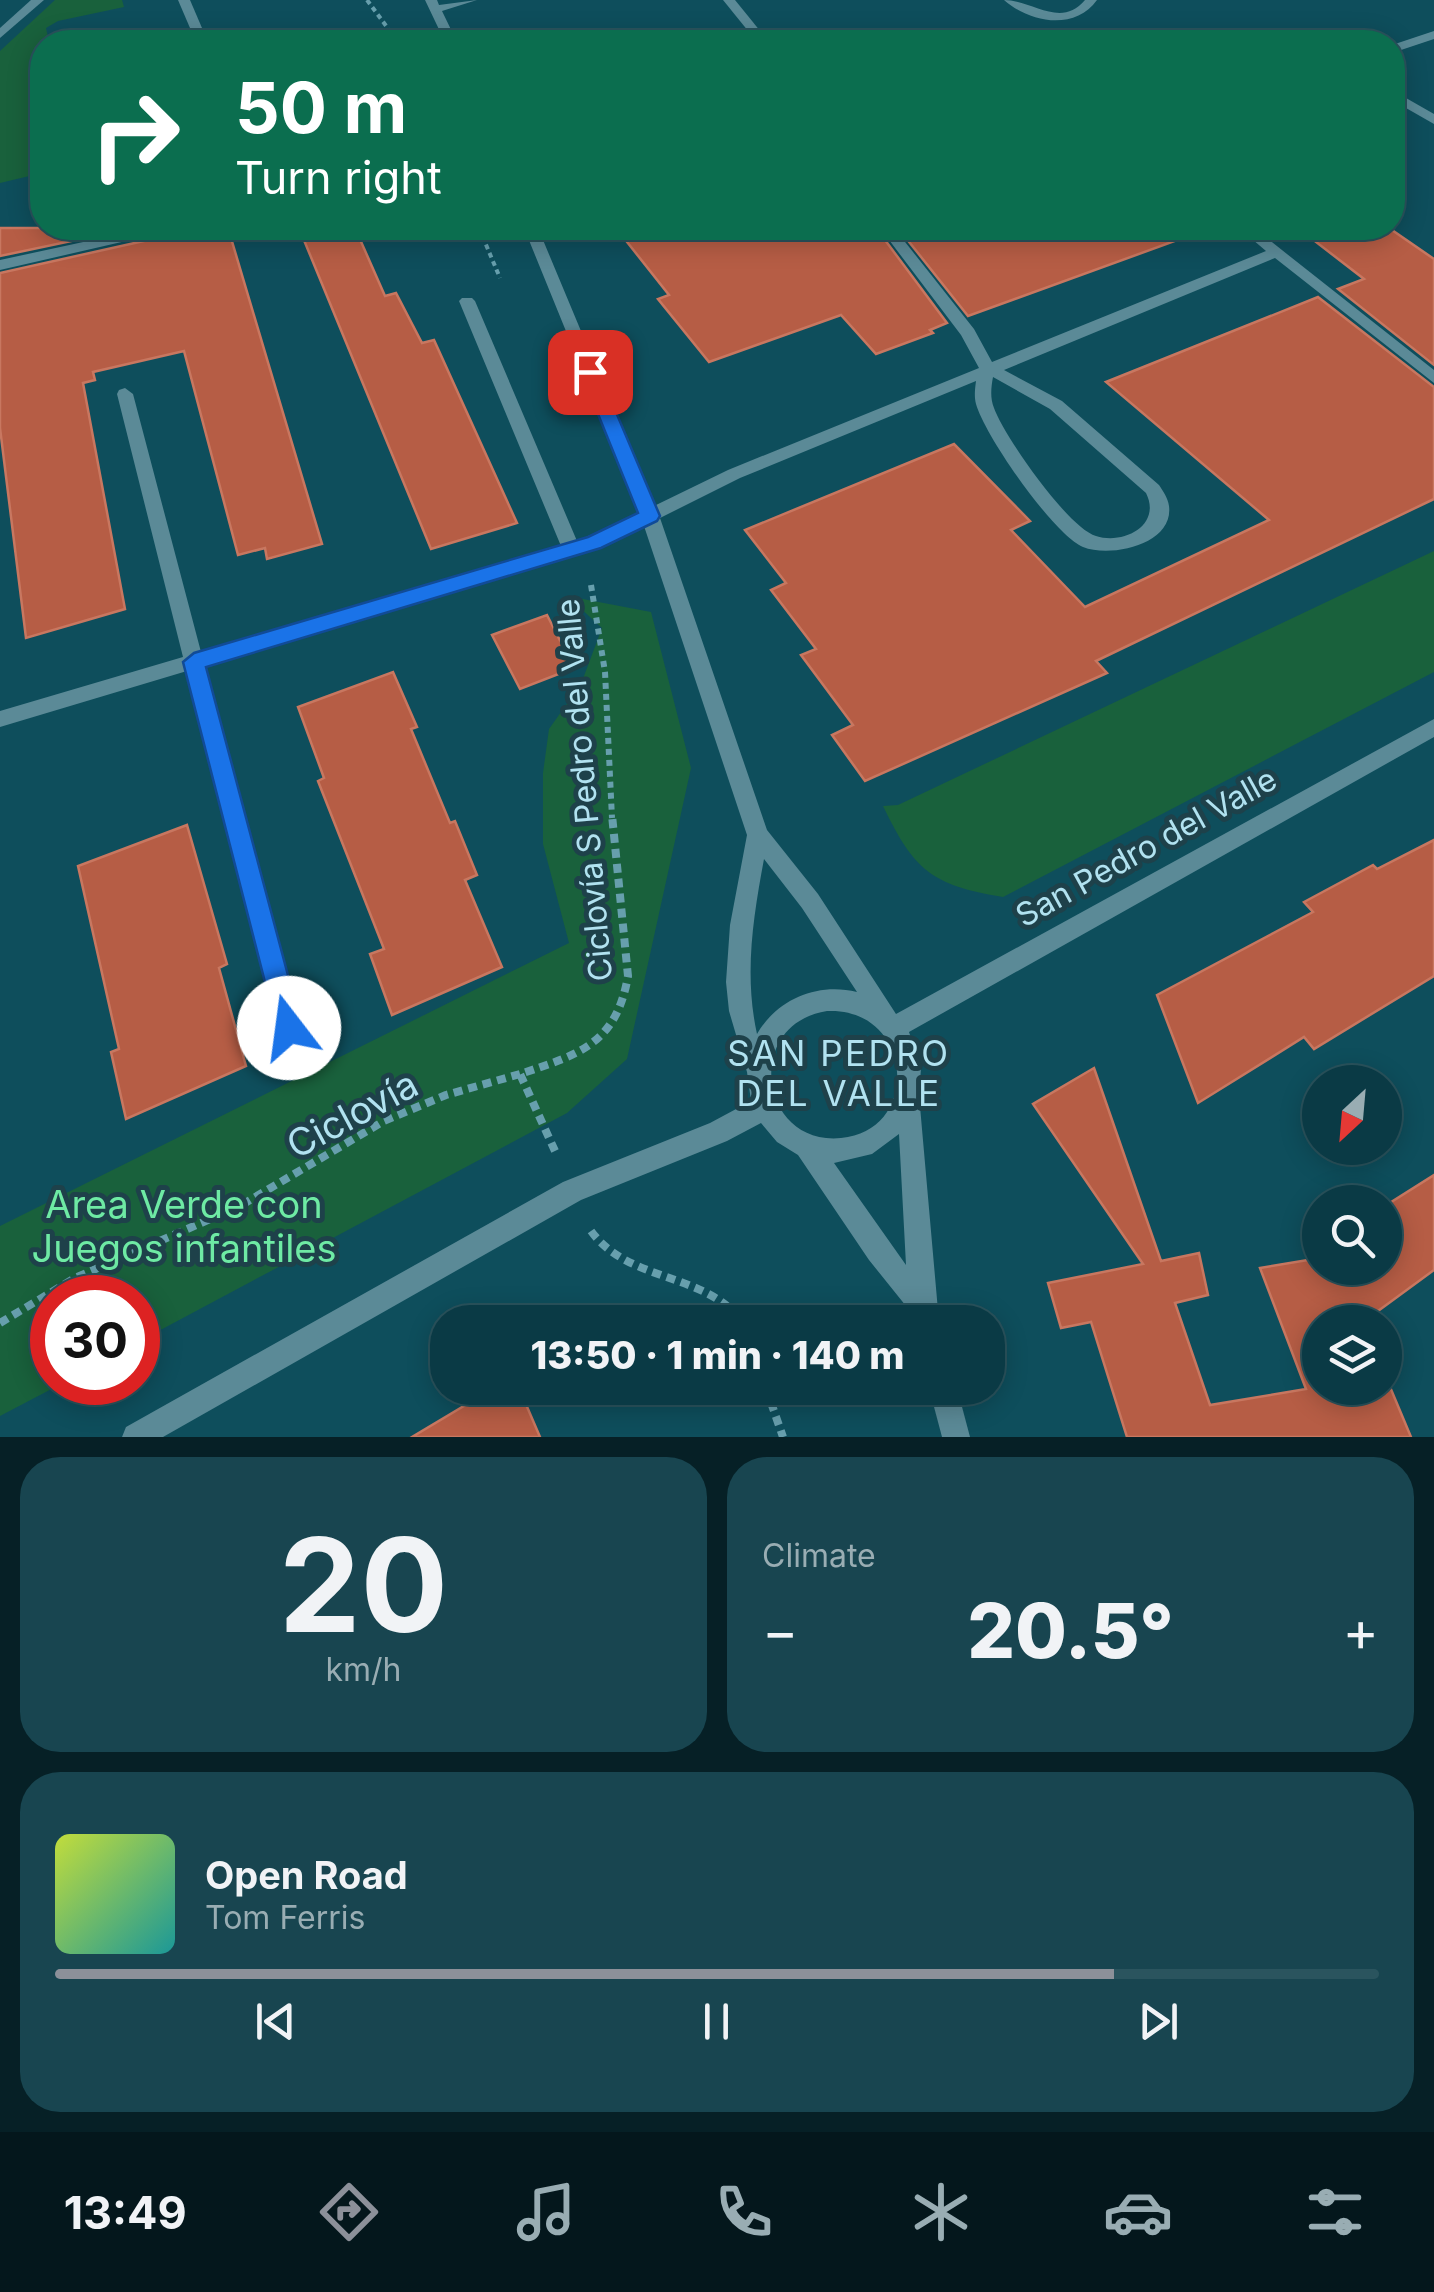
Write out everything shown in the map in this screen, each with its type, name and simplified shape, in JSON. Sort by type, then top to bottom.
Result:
[{"type":"street","points":[[0,34],[38,0]]},
{"type":"street","points":[[184,0],[197,30]]},
{"type":"street","points":[[445,30],[434,4],[471,0]]},
{"type":"street","points":[[729,0],[753,30]]},
{"type":"street","points":[[1010,0],[1029,12],[1062,16],[1082,12],[1091,0]]},
{"type":"street","points":[[1405,45],[1434,35]]},
{"type":"street","points":[[1405,102],[1434,120]]},
{"type":"street","points":[[0,265],[111,240]]},
{"type":"street","points":[[536,240],[650,516],[758,835],[865,984],[909,1062],[923,1305]]},
{"type":"street","points":[[896,240],[968,333],[988,369],[1033,388],[1153,489],[1162,501],[1164,514],[1158,523],[1110,545],[1093,544],[1072,533],[1007,447],[984,406],[983,386],[988,369]]},
{"type":"street","points":[[1262,240],[1434,378]]},
{"type":"street","points":[[0,719],[594,542],[734,474],[1277,252]]},
{"type":"street","points":[[466,301],[572,550]]},
{"type":"street","points":[[125,394],[289,1028]]},
{"type":"street","name":"San Pedro del Valle","points":[[888,1024],[1434,727]]},
{"type":"street","points":[[758,835],[738,943],[736,992],[746,1042],[767,1106],[776,1122],[806,1144],[917,1305]]},
{"type":"street","points":[[758,1071],[762,1046],[773,1026],[791,1010],[814,1000],[850,1002],[888,1024]]},
{"type":"street","points":[[806,1144],[832,1150],[857,1149],[880,1137],[898,1121],[909,1098]]},
{"type":"street","points":[[136,1437],[572,1190],[718,1132],[767,1106]]},
{"type":"street","points":[[948,1405],[956,1437]]},
{"type":"path","points":[[368,0],[389,30]]},
{"type":"path","points":[[484,240],[502,282]]},
{"type":"path","name":"Ciclovía S Pedro del Valle","points":[[520,1074],[603,1040],[617,1022],[626,1000],[628,976],[606,739],[605,672],[591,586],[594,542]]},
{"type":"path","points":[[520,1074],[594,1238],[611,1252],[714,1293],[732,1305]]},
{"type":"path","name":"Ciclovía","points":[[0,1323],[76,1278],[240,1206],[384,1121],[446,1095],[520,1074]]},
{"type":"path","points":[[772,1405],[783,1437]]},
{"type":"green space","points":[[55,0],[122,0],[124,7],[58,21],[46,30],[30,30],[30,176],[0,183],[0,51]]},
{"type":"green space","points":[[1434,551],[1434,672],[1003,897],[958,887],[928,871],[905,846],[883,806],[898,805]]},
{"type":"green space","name":"Area Verde con Juegos infantiles","points":[[567,596],[651,612],[691,768],[627,1059],[567,1113],[160,1330],[160,1275],[30,1275],[30,1400],[0,1416],[0,1226],[569,943],[543,844],[543,773],[549,729],[581,684],[602,628]]},
{"type":"building","points":[[0,228],[30,228],[30,240],[76,240],[0,256]]},
{"type":"building","points":[[1405,239],[1434,259],[1434,365],[1338,289],[1364,279],[1314,240]]},
{"type":"building","points":[[148,240],[232,240],[322,544],[267,559],[265,548],[238,555],[184,351],[93,372],[95,380],[83,383],[125,609],[26,638],[0,428],[0,273]]},
{"type":"building","points":[[304,240],[360,240],[385,296],[396,293],[422,343],[434,340],[517,523],[431,549]]},
{"type":"building","points":[[625,240],[885,240],[947,323],[930,330],[933,333],[876,354],[841,315],[709,362],[658,299],[669,295]]},
{"type":"building","points":[[908,240],[1177,240],[968,316]]},
{"type":"building","points":[[1318,297],[1434,387],[1434,499],[1096,661],[1107,673],[865,781],[832,735],[853,725],[801,655],[816,649],[771,590],[786,583],[745,530],[954,444],[1030,521],[1011,530],[1085,607],[1269,520],[1106,382]]},
{"type":"building","points":[[547,615],[574,668],[520,689],[492,635]]},
{"type":"building","points":[[393,672],[417,727],[411,729],[450,823],[455,821],[477,875],[465,880],[502,967],[392,1015],[370,954],[384,949],[318,781],[324,778],[298,707]]},
{"type":"building","points":[[187,825],[227,964],[219,968],[246,1066],[126,1119],[111,1052],[119,1049],[78,866]]},
{"type":"building","points":[[1434,840],[1434,976],[1314,1049],[1304,1037],[1198,1103],[1157,995],[1313,912],[1304,902],[1373,865],[1377,869]]},
{"type":"building","points":[[1094,1068],[1161,1261],[1199,1253],[1208,1295],[1175,1303],[1210,1405],[1302,1390],[1302,1405],[1398,1405],[1411,1437],[1127,1437],[1091,1322],[1061,1328],[1048,1283],[1143,1264],[1033,1104]]},
{"type":"building","points":[[1434,1175],[1434,1270],[1386,1305],[1302,1305],[1302,1378],[1260,1268],[1302,1261],[1302,1285],[1402,1285],[1402,1195]]},
{"type":"building","points":[[466,1405],[526,1405],[540,1437],[412,1437]]},
{"type":"district","name":"SAN PEDRO DEL VALLE","points":[[839,1073]]},
{"type":"route","points":[[289,1028],[194,662],[594,542],[650,516],[590,372]]}]
